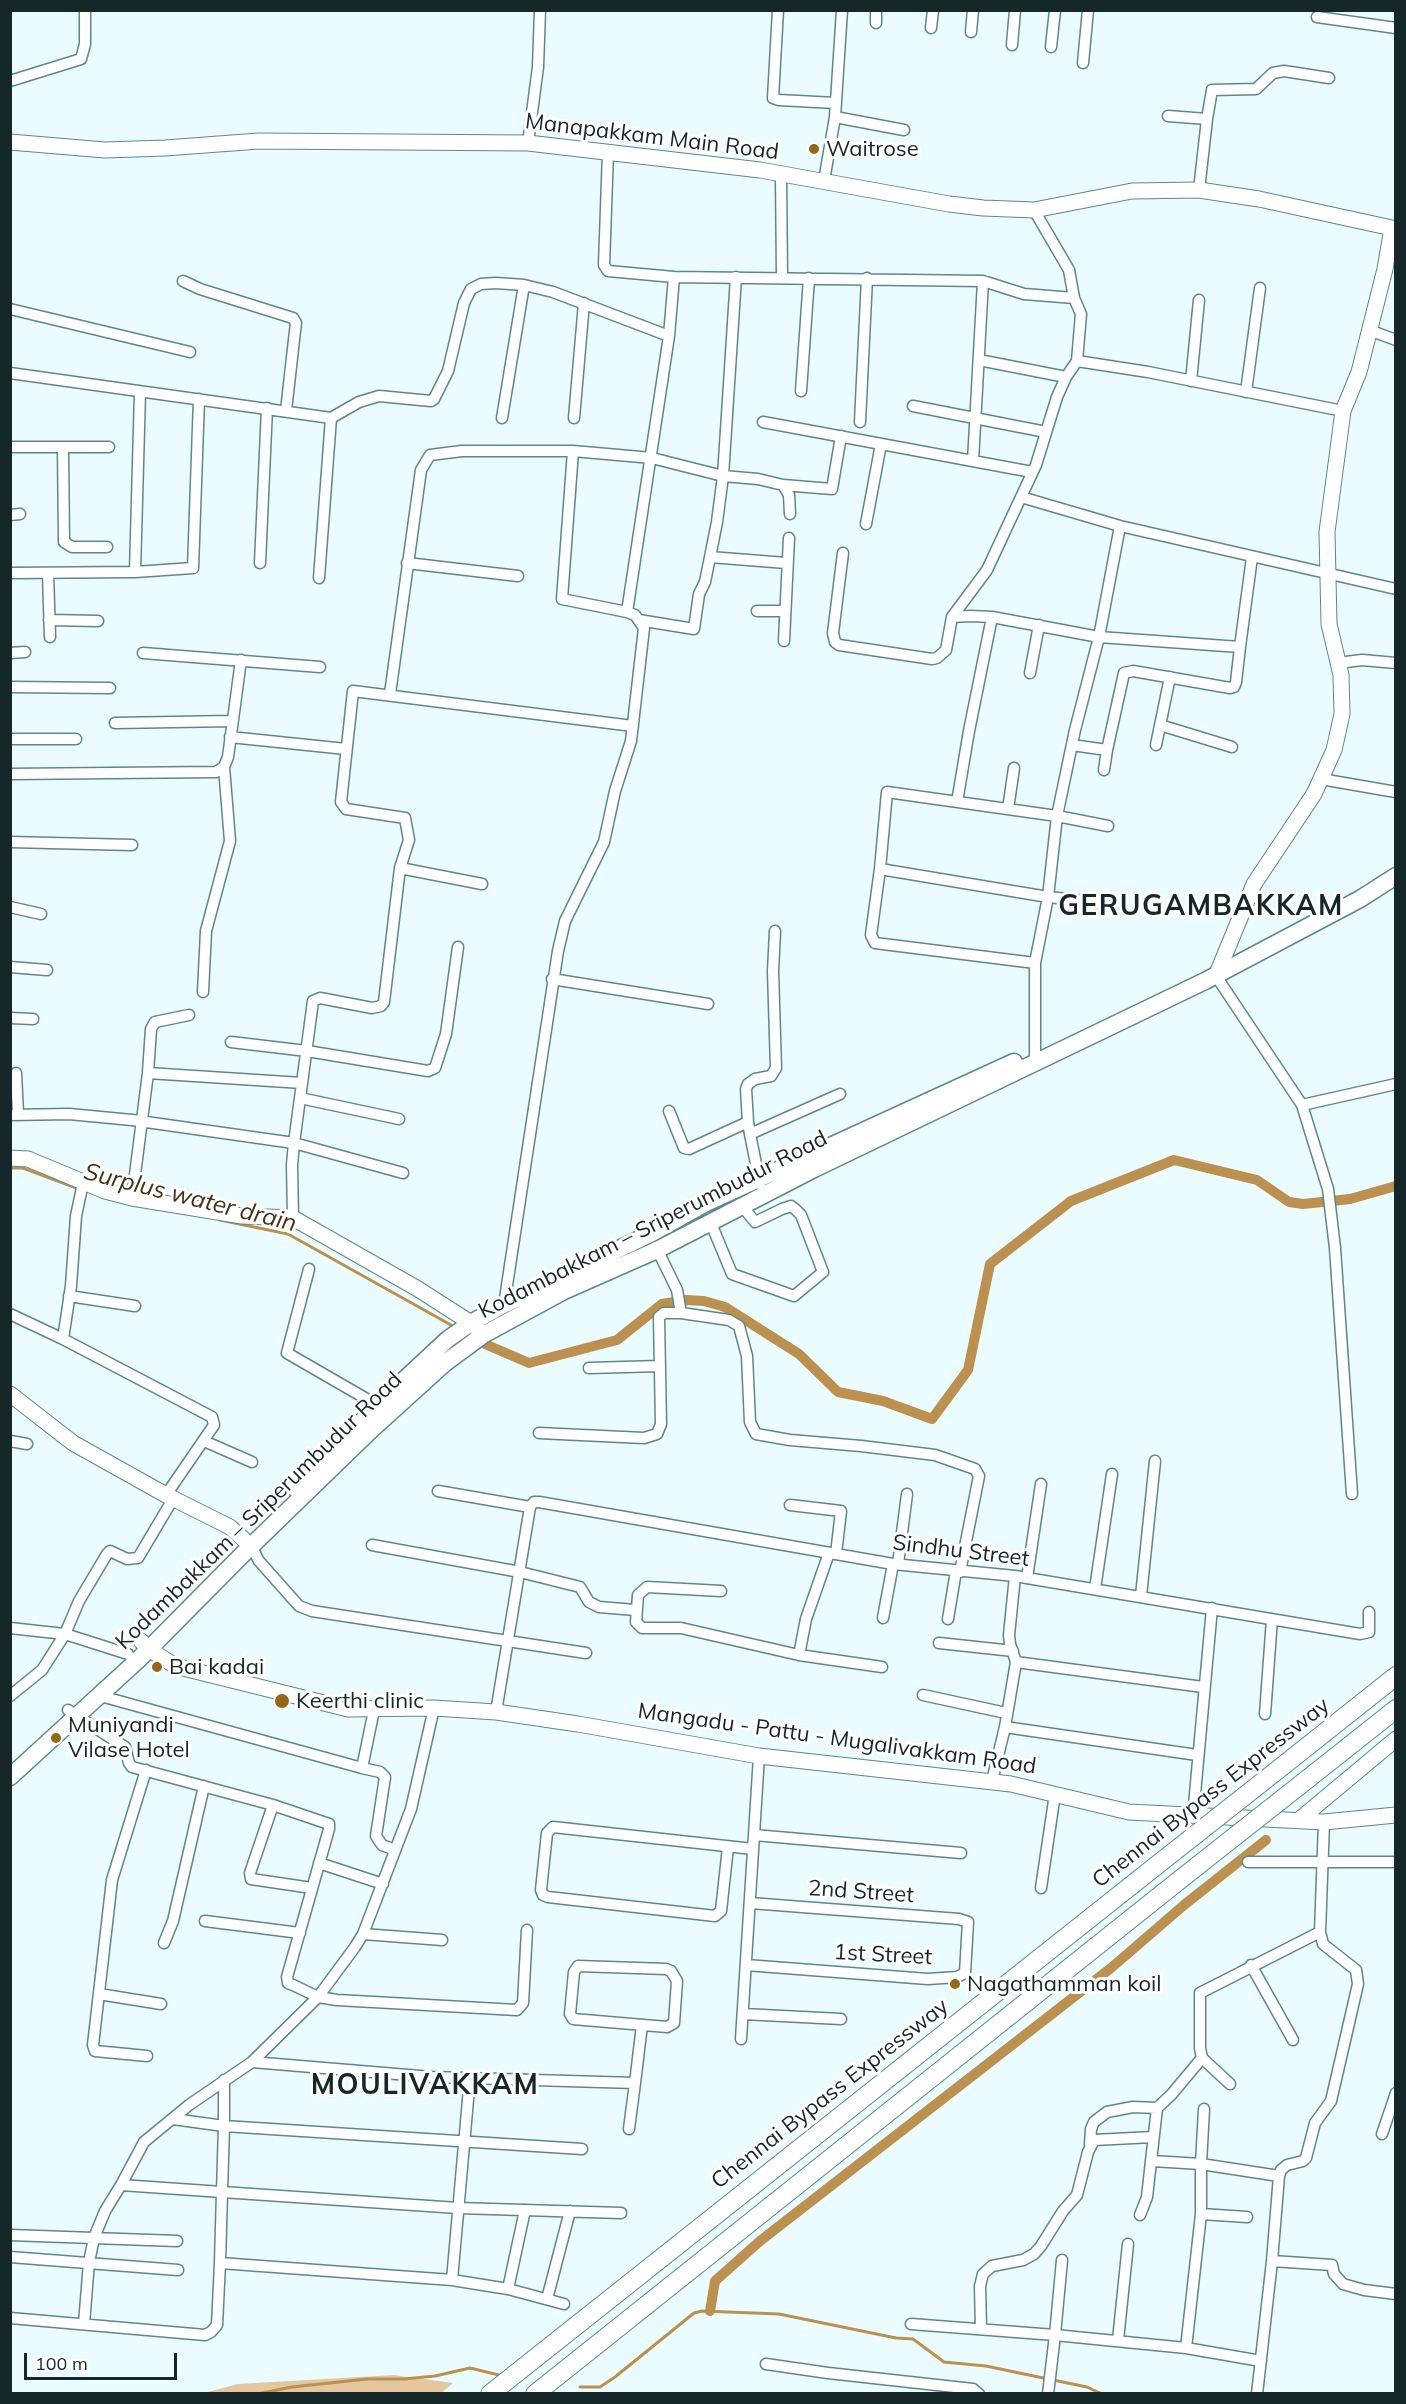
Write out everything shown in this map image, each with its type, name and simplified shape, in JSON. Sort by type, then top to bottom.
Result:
[{"type":"highway","name":"Chennai Bypass Expressway","points":[[490,2394],[1395,1676]]},
{"type":"highway","points":[[535,2394],[1395,1709]]},
{"type":"main road","name":"Manapakkam Main Road","points":[[11,141],[105,150],[259,141],[528,143],[760,170],[950,204],[1034,210],[1132,192],[1199,190],[1394,222],[1385,269],[1359,372],[1343,411],[1327,532],[1329,624],[1341,675],[1342,714],[1334,750],[1314,794],[1254,884],[1216,976]]},
{"type":"main road","name":"Kodambakkam – Sriperumbudur Road","points":[[10,1777],[248,1543],[377,1405],[448,1339],[477,1329],[657,1250],[1035,1057],[1130,1004],[1208,970],[1223,959],[1353,890],[1392,878]]},
{"type":"main road","name":"Kodambakkam – Sriperumbudur Road","points":[[248,1543],[445,1363],[477,1329],[504,1305],[652,1233],[706,1203],[1216,976],[1360,899],[1392,878]]},
{"type":"main road","points":[[10,1158],[28,1159],[81,1188],[242,1216],[293,1218],[418,1290],[477,1329]]},
{"type":"main road","points":[[10,1394],[73,1443],[170,1497],[230,1527],[248,1543]]},
{"type":"main road","name":"Kodambakkam – Sriperumbudur Road","points":[[10,1765],[98,1695],[139,1651]]},
{"type":"main road","name":"Mangadu - Pattu - Mugalivakkam Road","points":[[139,1651],[175,1666],[348,1708],[374,1710],[434,1708],[496,1712],[759,1756],[992,1781],[1129,1812],[1324,1822],[1395,1815]]},
{"type":"main road","points":[[1299,1820],[1395,1739]]},
{"type":"street","points":[[10,81],[81,59],[85,44],[85,10]]},
{"type":"street","points":[[528,143],[538,67],[540,10]]},
{"type":"street","points":[[778,10],[773,98],[835,103]]},
{"type":"street","points":[[824,181],[835,117],[842,10]]},
{"type":"street","points":[[876,10],[876,23]]},
{"type":"street","points":[[932,28],[933,10]]},
{"type":"street","points":[[971,32],[973,10]]},
{"type":"street","points":[[1012,45],[1015,10]]},
{"type":"street","points":[[1051,47],[1055,10]]},
{"type":"street","points":[[1083,63],[1088,10]]},
{"type":"street","points":[[1317,17],[1395,28]]},
{"type":"street","points":[[1199,190],[1212,90],[1256,89],[1273,73],[1284,71],[1329,78]]},
{"type":"street","points":[[1168,116],[1207,119]]},
{"type":"street","points":[[835,117],[904,130]]},
{"type":"street","points":[[608,152],[604,265],[608,271],[674,277],[983,281],[1024,294],[1074,298]]},
{"type":"street","points":[[781,175],[782,278]]},
{"type":"street","points":[[843,553],[833,633],[833,639],[839,645],[932,660],[946,650],[952,617],[987,570],[1032,472],[1065,377],[1077,361],[1081,314],[1074,298],[1069,270],[1034,210]]},
{"type":"street","points":[[627,612],[652,458],[669,336],[674,277]]},
{"type":"street","points":[[639,620],[694,629],[699,594],[710,557],[723,476],[736,277]]},
{"type":"street","points":[[801,391],[809,278]]},
{"type":"street","points":[[860,422],[867,278]]},
{"type":"street","points":[[183,281],[200,289],[293,318],[296,323],[286,411]]},
{"type":"street","points":[[973,461],[983,281]]},
{"type":"street","points":[[10,373],[331,418],[359,402],[379,396],[431,401],[436,397],[448,371],[464,303],[471,289],[481,284],[524,285],[553,292],[669,336]]},
{"type":"street","points":[[502,418],[524,285]]},
{"type":"street","points":[[1246,392],[1260,288]]},
{"type":"street","points":[[1191,381],[1199,300]]},
{"type":"street","points":[[574,418],[584,303]]},
{"type":"street","points":[[10,309],[190,352]]},
{"type":"street","points":[[1369,330],[1395,340]]},
{"type":"street","points":[[979,360],[1065,377]]},
{"type":"street","points":[[1077,361],[1343,411]]},
{"type":"street","points":[[135,572],[140,392]]},
{"type":"street","points":[[10,573],[135,572],[193,568],[199,399]]},
{"type":"street","points":[[913,406],[1046,432]]},
{"type":"street","points":[[260,563],[267,408]]},
{"type":"street","points":[[319,578],[331,418]]},
{"type":"street","points":[[762,422],[1032,472]]},
{"type":"street","points":[[390,694],[421,470],[430,455],[462,451],[573,452],[652,458],[723,476],[758,479],[783,485],[832,489],[841,436]]},
{"type":"street","points":[[866,524],[882,444]]},
{"type":"street","points":[[10,447],[109,447]]},
{"type":"street","points":[[63,447],[64,542],[72,547],[107,547]]},
{"type":"street","points":[[504,1305],[552,979],[565,921],[604,842],[615,791],[631,741],[644,627],[635,615],[627,612],[562,599],[573,452]]},
{"type":"street","points":[[783,485],[789,495],[790,514]]},
{"type":"street","points":[[1021,497],[1120,526],[1395,590]]},
{"type":"street","points":[[1035,1057],[1035,963],[1048,897],[1057,816],[1099,637],[1120,526]]},
{"type":"street","points":[[784,641],[786,562],[789,538]]},
{"type":"street","points":[[710,557],[786,562]]},
{"type":"street","points":[[1104,770],[1124,673],[1133,671],[1234,687],[1252,557]]},
{"type":"street","points":[[407,563],[518,576]]},
{"type":"street","points":[[48,573],[50,638]]},
{"type":"street","points":[[757,611],[785,611]]},
{"type":"street","points":[[952,617],[993,618],[1099,637],[1240,646]]},
{"type":"street","points":[[957,802],[969,731],[993,618]]},
{"type":"street","points":[[49,620],[98,621]]},
{"type":"street","points":[[1030,673],[1039,625]]},
{"type":"street","points":[[10,652],[25,652]]},
{"type":"street","points":[[143,653],[320,667]]},
{"type":"street","points":[[203,992],[206,931],[230,841],[224,767],[228,757],[241,660]]},
{"type":"street","points":[[1338,663],[1362,660],[1395,663]]},
{"type":"street","points":[[1156,746],[1170,677]]},
{"type":"street","points":[[10,687],[110,688]]},
{"type":"street","points":[[293,1218],[292,1165],[312,1005],[316,998],[372,1008],[381,1006],[384,1002],[400,868],[410,840],[405,818],[343,807],[340,797],[353,691],[633,726]]},
{"type":"street","points":[[115,723],[232,721]]},
{"type":"street","points":[[1160,725],[1232,747]]},
{"type":"street","points":[[230,737],[346,749]]},
{"type":"street","points":[[10,739],[76,739]]},
{"type":"street","points":[[1072,745],[1107,750]]},
{"type":"street","points":[[10,774],[207,773],[216,772],[224,767]]},
{"type":"street","points":[[1008,809],[1014,768]]},
{"type":"street","points":[[1321,779],[1395,792]]},
{"type":"street","points":[[1035,963],[875,943],[871,935],[887,792],[1057,816],[1108,826]]},
{"type":"street","points":[[10,842],[132,845]]},
{"type":"street","points":[[400,868],[482,884]]},
{"type":"street","points":[[880,870],[1048,897],[1105,903]]},
{"type":"street","points":[[10,907],[41,914]]},
{"type":"street","points":[[763,1197],[748,1122],[746,1089],[748,1084],[755,1079],[771,1076],[776,1068],[773,971],[775,931]]},
{"type":"street","points":[[231,1042],[307,1051],[428,1071],[435,1068],[446,1034],[458,947]]},
{"type":"street","points":[[10,967],[47,970]]},
{"type":"street","points":[[1216,976],[1302,1105],[1328,1189],[1332,1210],[1352,1494]]},
{"type":"street","points":[[552,979],[708,1004]]},
{"type":"street","points":[[132,1197],[153,1024],[189,1015]]},
{"type":"street","points":[[10,1018],[33,1019]]},
{"type":"street","points":[[16,1073],[14,1115],[69,1114],[140,1121],[294,1143],[403,1173]]},
{"type":"street","points":[[148,1073],[302,1083]]},
{"type":"street","points":[[1302,1105],[1395,1084]]},
{"type":"street","points":[[750,1134],[840,1094]]},
{"type":"street","points":[[300,1098],[399,1119]]},
{"type":"street","points":[[669,1111],[684,1148],[687,1149],[748,1122]]},
{"type":"street","points":[[63,1339],[81,1188]]},
{"type":"street","points":[[710,1221],[732,1274],[794,1296],[823,1272],[801,1215],[795,1209],[791,1206],[755,1222],[742,1206]]},
{"type":"street","points":[[652,1233],[657,1250],[677,1290],[680,1310]]},
{"type":"street","points":[[309,1269],[287,1353],[377,1405]]},
{"type":"street","points":[[69,1296],[135,1306]]},
{"type":"street","points":[[539,1433],[652,1437],[661,1424],[659,1317],[664,1313],[680,1310],[729,1320],[739,1326],[743,1334],[747,1356],[750,1422],[756,1434],[790,1440],[935,1455],[975,1469],[979,1476],[948,1619]]},
{"type":"street","points":[[10,1314],[209,1414],[214,1421],[214,1425],[170,1497],[138,1558],[128,1558],[110,1551],[107,1554],[79,1601],[65,1634],[42,1670],[10,1696]]},
{"type":"street","points":[[589,1368],[660,1366]]},
{"type":"street","points":[[10,1441],[27,1444]]},
{"type":"street","points":[[204,1441],[252,1462]]},
{"type":"street","points":[[1141,1596],[1155,1461]]},
{"type":"street","points":[[1095,1589],[1112,1474]]},
{"type":"street","points":[[1027,1578],[1041,1484]]},
{"type":"street","name":"Sindhu Street","points":[[438,1491],[530,1507],[534,1502],[539,1502],[896,1564],[1015,1576],[1365,1634],[1370,1628],[1369,1612]]},
{"type":"street","points":[[883,1618],[896,1564],[907,1494]]},
{"type":"street","points":[[790,1504],[841,1511],[833,1553],[806,1619],[799,1655]]},
{"type":"street","points":[[496,1712],[530,1507]]},
{"type":"street","points":[[248,1543],[259,1561],[300,1606],[312,1611],[586,1653]]},
{"type":"street","points":[[372,1545],[520,1572],[580,1587],[589,1602],[599,1607],[635,1610]]},
{"type":"street","points":[[992,1781],[1005,1727],[1015,1657],[1009,1635],[1015,1576]]},
{"type":"street","points":[[722,1591],[646,1587],[638,1595],[635,1610],[636,1622],[642,1628],[681,1628],[799,1655],[882,1667]]},
{"type":"street","points":[[1193,1816],[1212,1608]]},
{"type":"street","points":[[1265,1714],[1272,1619]]},
{"type":"street","points":[[10,1628],[65,1634],[139,1651]]},
{"type":"street","points":[[939,1643],[1203,1687]]},
{"type":"street","points":[[98,1695],[380,1772],[386,1777],[376,1836],[382,1845],[395,1850]]},
{"type":"street","points":[[923,1695],[1006,1713]]},
{"type":"street","points":[[84,2324],[89,2262],[94,2238],[105,2211],[144,2142],[224,2080],[252,2062],[318,1997],[363,1934],[411,1809],[434,1708]]},
{"type":"street","points":[[362,1768],[374,1710]]},
{"type":"street","points":[[73,1713],[125,1747],[132,1767],[273,1805],[329,1824],[287,1981],[318,1997],[517,2010],[523,2003],[527,1930]]},
{"type":"street","points":[[1005,1727],[1197,1755]]},
{"type":"street","points":[[741,2038],[759,1756]]},
{"type":"street","points":[[146,1770],[112,1880],[93,2045],[95,2051],[147,2056]]},
{"type":"street","points":[[164,1943],[173,1921],[204,1786]]},
{"type":"street","points":[[1041,1888],[1055,1794]]},
{"type":"street","points":[[273,1805],[250,1879],[312,1888]]},
{"type":"street","points":[[1257,2394],[1279,2176],[1287,2164],[1303,2161],[1306,2158],[1315,2123],[1331,2101],[1358,1984],[1356,1970],[1323,1944],[1320,1932],[1324,1822]]},
{"type":"street","points":[[728,1847],[721,1911],[716,1916],[548,1897],[543,1895],[541,1890],[547,1833],[553,1827],[753,1849]]},
{"type":"street","points":[[754,1835],[961,1853]]},
{"type":"street","points":[[1248,1862],[1395,1862]]},
{"type":"street","points":[[319,1863],[383,1884]]},
{"type":"street","name":"2nd Street","points":[[750,1903],[959,1919],[968,1922]]},
{"type":"street","points":[[205,1921],[300,1933]]},
{"type":"street","name":"1st Street","points":[[746,1965],[891,1977],[957,1977],[965,1973],[968,1922]]},
{"type":"street","points":[[1230,2084],[1202,2058],[1200,1993],[1251,1965],[1320,1932]]},
{"type":"street","points":[[363,1934],[442,1940]]},
{"type":"street","points":[[1251,1965],[1293,2040]]},
{"type":"street","points":[[578,1966],[671,1971],[677,1981],[674,2023],[667,2027],[642,2025],[573,2019],[570,2013],[576,1968],[578,1966]]},
{"type":"street","points":[[99,1994],[161,2004]]},
{"type":"street","points":[[743,2014],[840,2019]]},
{"type":"street","points":[[629,2129],[642,2025]]},
{"type":"street","points":[[1140,2215],[1147,2197],[1157,2108],[1202,2058]]},
{"type":"street","points":[[252,2062],[432,2077],[635,2083]]},
{"type":"street","points":[[452,2280],[470,2077]]},
{"type":"street","points":[[10,2318],[205,2334],[218,2325],[224,2080]]},
{"type":"street","points":[[1382,2134],[1395,2093]]},
{"type":"street","points":[[981,2329],[980,2286],[983,2274],[992,2266],[1023,2260],[1034,2254],[1041,2246],[1063,2211],[1077,2195],[1094,2122],[1107,2112],[1133,2107],[1157,2108]]},
{"type":"street","points":[[1186,2348],[1201,2214],[1204,2109]]},
{"type":"street","points":[[173,2119],[224,2126],[582,2149]]},
{"type":"street","points":[[1090,2144],[1100,2138],[1153,2137]]},
{"type":"street","points":[[1152,2161],[1201,2164],[1279,2176]]},
{"type":"street","points":[[121,2185],[458,2208],[621,2213]]},
{"type":"street","points":[[508,2289],[525,2210]]},
{"type":"street","points":[[547,2299],[570,2211]]},
{"type":"street","points":[[1201,2214],[1247,2217]]},
{"type":"street","points":[[10,2235],[177,2241]]},
{"type":"street","points":[[1118,2340],[1128,2244]]},
{"type":"street","points":[[10,2257],[177,2270]]},
{"type":"street","points":[[1048,2390],[1062,2260]]},
{"type":"street","points":[[1272,2261],[1332,2265],[1334,2274],[1343,2284],[1364,2290],[1395,2294]]},
{"type":"street","points":[[220,2263],[452,2280],[508,2289],[564,2304]]},
{"type":"street","points":[[911,2324],[1118,2340],[1186,2348],[1261,2361]]},
{"type":"street","points":[[766,2364],[973,2389],[979,2394]]},
{"type":"shaded area","points":[[394,2375],[453,2383],[440,2394],[204,2393],[238,2384]]},
{"type":"waterway","points":[[478,1341],[529,1363],[617,1340],[662,1304],[686,1300],[704,1301],[725,1307],[799,1354],[838,1392],[883,1401],[932,1419],[968,1370],[990,1264],[1071,1201],[1174,1160],[1257,1180],[1289,1202],[1303,1204],[1350,1199],[1396,1186]]},
{"type":"waterway","name":"Surplus water drain","points":[[10,1168],[23,1168],[79,1189]]},
{"type":"waterway","name":"Surplus water drain","points":[[220,1220],[288,1234],[451,1325]]},
{"type":"waterway","points":[[710,2311],[715,2281],[760,2241],[1111,1968],[1184,1905],[1266,1840]]},
{"type":"waterway","points":[[580,2387],[600,2387],[694,2313],[702,2311],[779,2314],[896,2338],[913,2339],[944,2362],[986,2366],[1087,2387],[1102,2394]]},
{"type":"waterway","points":[[257,2394],[292,2387],[367,2379],[435,2376],[470,2368],[499,2375]]},
{"type":"place","name":"Waitrose","points":[[814,149]]},
{"type":"place","name":"Bai kadai","points":[[157,1667]]},
{"type":"place","name":"Keerthi clinic","points":[[282,1701]]},
{"type":"place","name":"Muniyandi Vilase Hotel","points":[[56,1738]]},
{"type":"place","name":"Nagathamman koil","points":[[955,1984]]},
{"type":"district","name":"GERUGAMBAKKAM","points":[[1201,907]]},
{"type":"district","name":"MOULIVAKKAM","points":[[425,2086]]}]
